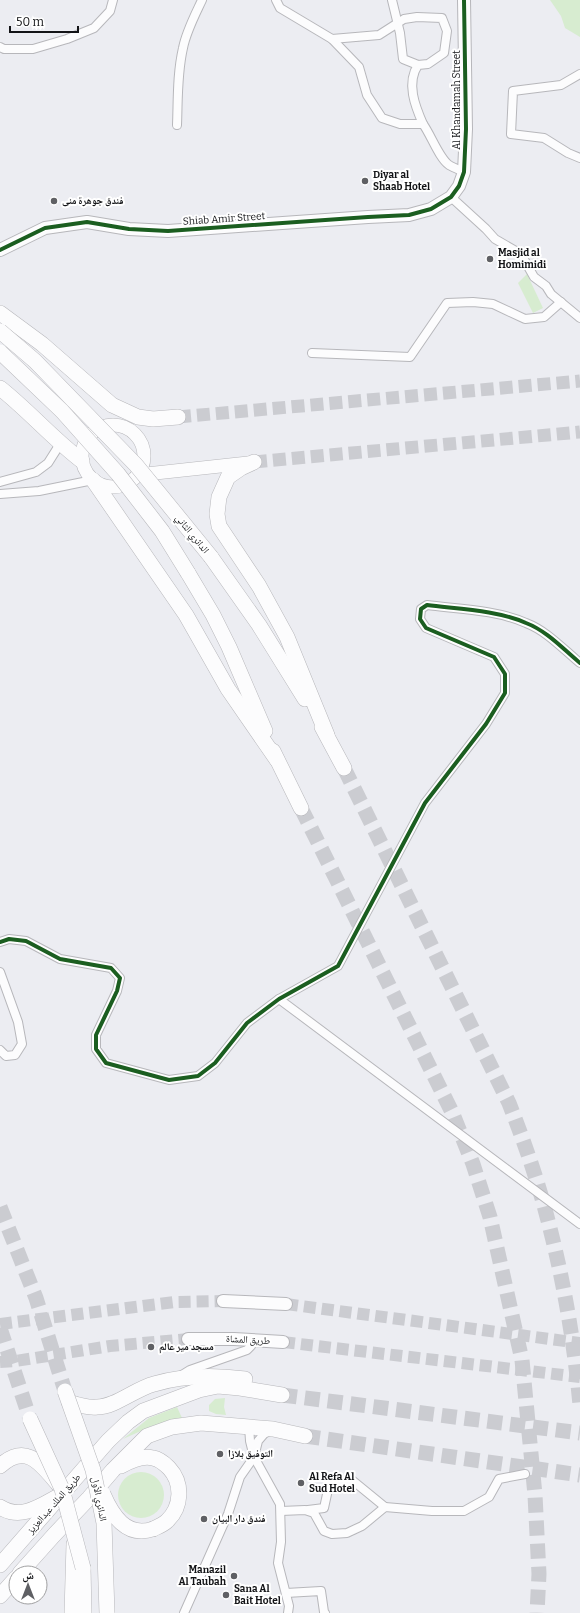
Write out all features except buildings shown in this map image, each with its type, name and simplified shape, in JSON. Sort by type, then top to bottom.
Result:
[{"type":"highway","points":[[2,314],[60,360],[112,405],[138,417],[154,419],[178,417]]},
{"type":"highway","name":"الدائري الثاني","points":[[0,331],[35,361],[136,465],[211,557],[259,625],[327,735],[344,768]]},
{"type":"highway","points":[[0,352],[62,411],[118,474],[162,531],[213,615],[229,647],[277,760],[301,808]]},
{"type":"highway","points":[[0,388],[20,405],[60,444],[82,460]]},
{"type":"highway","points":[[254,462],[241,468],[228,477],[219,497],[217,514],[219,526],[259,586],[287,637],[327,735]]},
{"type":"highway","points":[[93,480],[186,615],[228,689],[277,760]]},
{"type":"highway","name":"طريق الملك عبدالعزيز","points":[[0,1564],[108,1441],[128,1422],[143,1411],[199,1390],[218,1386],[282,1395],[265,1382],[224,1376],[201,1375],[174,1379]]},
{"type":"highway","name":"الدائري الأول","points":[[107,1613],[104,1523],[93,1470],[67,1396],[84,1406],[98,1408],[147,1386],[174,1379]]},
{"type":"highway","points":[[30,1419],[64,1491],[79,1564],[84,1613]]},
{"type":"highway","name":"طريق الملك عبدالعزيز","points":[[27,1565],[113,1470],[147,1436],[172,1427],[201,1423],[273,1429],[305,1436]]},
{"type":"highway","points":[[0,1466],[6,1461],[19,1456],[29,1456],[40,1464],[64,1491]]},
{"type":"highway","points":[[93,1470],[108,1506],[119,1522],[132,1529],[146,1531],[153,1529],[167,1521],[174,1511],[179,1497],[178,1482],[174,1474],[164,1464],[153,1458],[136,1458],[113,1470]]},
{"type":"highway","points":[[0,1507],[9,1512],[21,1513],[50,1500],[64,1491]]},
{"type":"highway","points":[[72,1613],[79,1564]]},
{"type":"highway","points":[[0,1596],[8,1587]]},
{"type":"main road","points":[[125,427],[178,417]]},
{"type":"main road","points":[[106,425],[125,427],[133,432],[143,448],[144,458],[142,467],[137,475],[125,484],[111,487],[101,485],[93,480],[84,468],[82,451],[84,442],[97,428],[106,425]]},
{"type":"main road","points":[[137,475],[254,462]]},
{"type":"street","points":[[0,47],[4,49],[33,49],[67,39],[94,28],[110,11],[113,0]]},
{"type":"street","points":[[177,125],[178,80],[183,47],[202,0]]},
{"type":"street","points":[[276,0],[280,8],[332,39],[359,67],[367,95],[382,118],[400,124],[423,124]]},
{"type":"street","points":[[332,39],[379,35],[398,24],[404,19],[417,17],[442,18],[447,31],[444,53],[428,64],[418,65],[403,59],[398,24],[392,0]]},
{"type":"street","name":"Al Khandamah Street","points":[[451,197],[459,186],[464,172],[466,130],[464,0]]},
{"type":"street","points":[[418,65],[414,72],[412,86],[415,106],[423,124],[431,135],[441,156],[449,165],[464,172]]},
{"type":"street","points":[[580,74],[561,85],[513,91],[511,134],[544,138],[568,153],[580,158]]},
{"type":"street","points":[[451,197],[495,239],[521,254],[534,277],[546,286],[551,294],[580,318]]},
{"type":"street","name":"Shiab Amir Street","points":[[0,250],[45,228],[87,222],[129,229],[168,231],[368,217],[409,216],[431,209],[451,197]]},
{"type":"street","points":[[312,353],[410,357],[446,303],[473,302],[493,304],[525,319],[544,316],[561,302]]},
{"type":"street","points":[[0,482],[36,472],[48,463],[60,444]]},
{"type":"street","points":[[0,494],[39,491],[93,480]]},
{"type":"street","points":[[0,942],[9,939],[26,941],[60,959],[111,968],[120,978],[117,991],[96,1036],[96,1049],[106,1063],[169,1080],[198,1076],[215,1063],[247,1023],[279,999],[338,966],[425,803],[486,724],[505,693],[505,674],[494,657],[426,628],[420,619],[421,609],[427,605],[499,615],[526,623],[548,635],[580,663]]},
{"type":"street","points":[[0,972],[18,1022],[22,1044],[15,1055],[6,1056],[0,1050]]},
{"type":"street","points":[[279,999],[580,1224]]},
{"type":"street","points":[[223,1301],[286,1304]]},
{"type":"street","name":"طريق المشاة","points":[[188,1339],[283,1342]]},
{"type":"street","points":[[174,1379],[190,1370],[247,1350],[251,1346],[252,1340]]},
{"type":"street","points":[[249,1426],[250,1441],[254,1457],[280,1504],[282,1511],[281,1542],[278,1563],[289,1606],[288,1613]]},
{"type":"street","points":[[184,1613],[228,1514],[240,1477],[254,1457],[258,1442],[264,1434],[273,1429]]},
{"type":"street","points":[[282,1511],[324,1508],[329,1485],[345,1480],[352,1480],[384,1507],[432,1511],[464,1511],[489,1496],[499,1479],[525,1474]]},
{"type":"street","points":[[305,1510],[314,1513],[324,1531],[332,1534],[347,1532],[362,1526],[384,1507]]},
{"type":"street","points":[[286,1592],[321,1591],[325,1613]]},
{"type":"green space","points":[[550,0],[580,0],[580,37],[565,28],[561,16]]},
{"type":"green space","points":[[527,274],[543,308],[533,313],[518,283]]},
{"type":"green space","points":[[225,1398],[224,1407],[226,1415],[216,1414],[209,1411],[209,1405],[215,1399]]},
{"type":"green space","points":[[177,1407],[182,1418],[152,1426],[123,1439],[149,1418]]},
{"type":"green space","points":[[137,1472],[145,1472],[154,1476],[160,1482],[164,1495],[160,1508],[154,1514],[145,1518],[137,1518],[128,1514],[122,1508],[118,1499],[118,1491],[122,1482],[128,1476]]},
{"type":"tunnel","points":[[178,417],[580,381]]},
{"type":"tunnel","points":[[254,462],[580,432]]},
{"type":"tunnel","points":[[344,768],[509,1103],[534,1171],[558,1260],[575,1356],[580,1405]]},
{"type":"tunnel","points":[[301,808],[452,1112],[473,1164],[490,1217],[522,1360],[535,1495],[539,1574],[537,1613]]},
{"type":"tunnel","points":[[0,1207],[36,1298],[65,1391]]},
{"type":"tunnel","points":[[0,1324],[174,1302],[223,1301]]},
{"type":"tunnel","points":[[286,1304],[580,1343]]},
{"type":"tunnel","points":[[0,1328],[30,1419]]},
{"type":"tunnel","points":[[0,1362],[16,1361],[110,1346],[188,1339]]},
{"type":"tunnel","points":[[283,1342],[580,1377]]},
{"type":"tunnel","points":[[282,1395],[580,1433]]},
{"type":"tunnel","points":[[305,1436],[580,1475]]},
{"type":"cycle path","points":[[0,250],[45,228],[87,222],[129,229],[168,231],[409,215],[431,209],[451,197],[459,186],[464,172],[466,129],[464,0]]},
{"type":"cycle path","points":[[0,942],[9,939],[26,941],[60,959],[111,968],[120,978],[117,991],[96,1035],[96,1049],[106,1063],[169,1080],[198,1076],[215,1063],[247,1023],[279,999],[338,966],[425,803],[486,724],[505,693],[505,674],[494,657],[426,628],[420,619],[421,609],[427,605],[503,615],[515,619],[534,626],[580,663]]},
{"type":"place","name":"Diyar al Shaab Hotel","points":[[365,181]]},
{"type":"place","name":"فندق جوهرة منى","points":[[54,201]]},
{"type":"place","name":"Masjid al Homimidi","points":[[490,259]]},
{"type":"place","name":"مسجد مير عالم","points":[[151,1347]]},
{"type":"place","name":"التوفيق بلازا","points":[[220,1454]]},
{"type":"place","name":"Al Refa Al Sud Hotel","points":[[301,1483]]},
{"type":"place","name":"فندق دار البيان","points":[[204,1519]]},
{"type":"place","name":"Manazil Al Taubah","points":[[234,1576]]},
{"type":"place","name":"Sana Al Bait Hotel","points":[[226,1595]]}]
